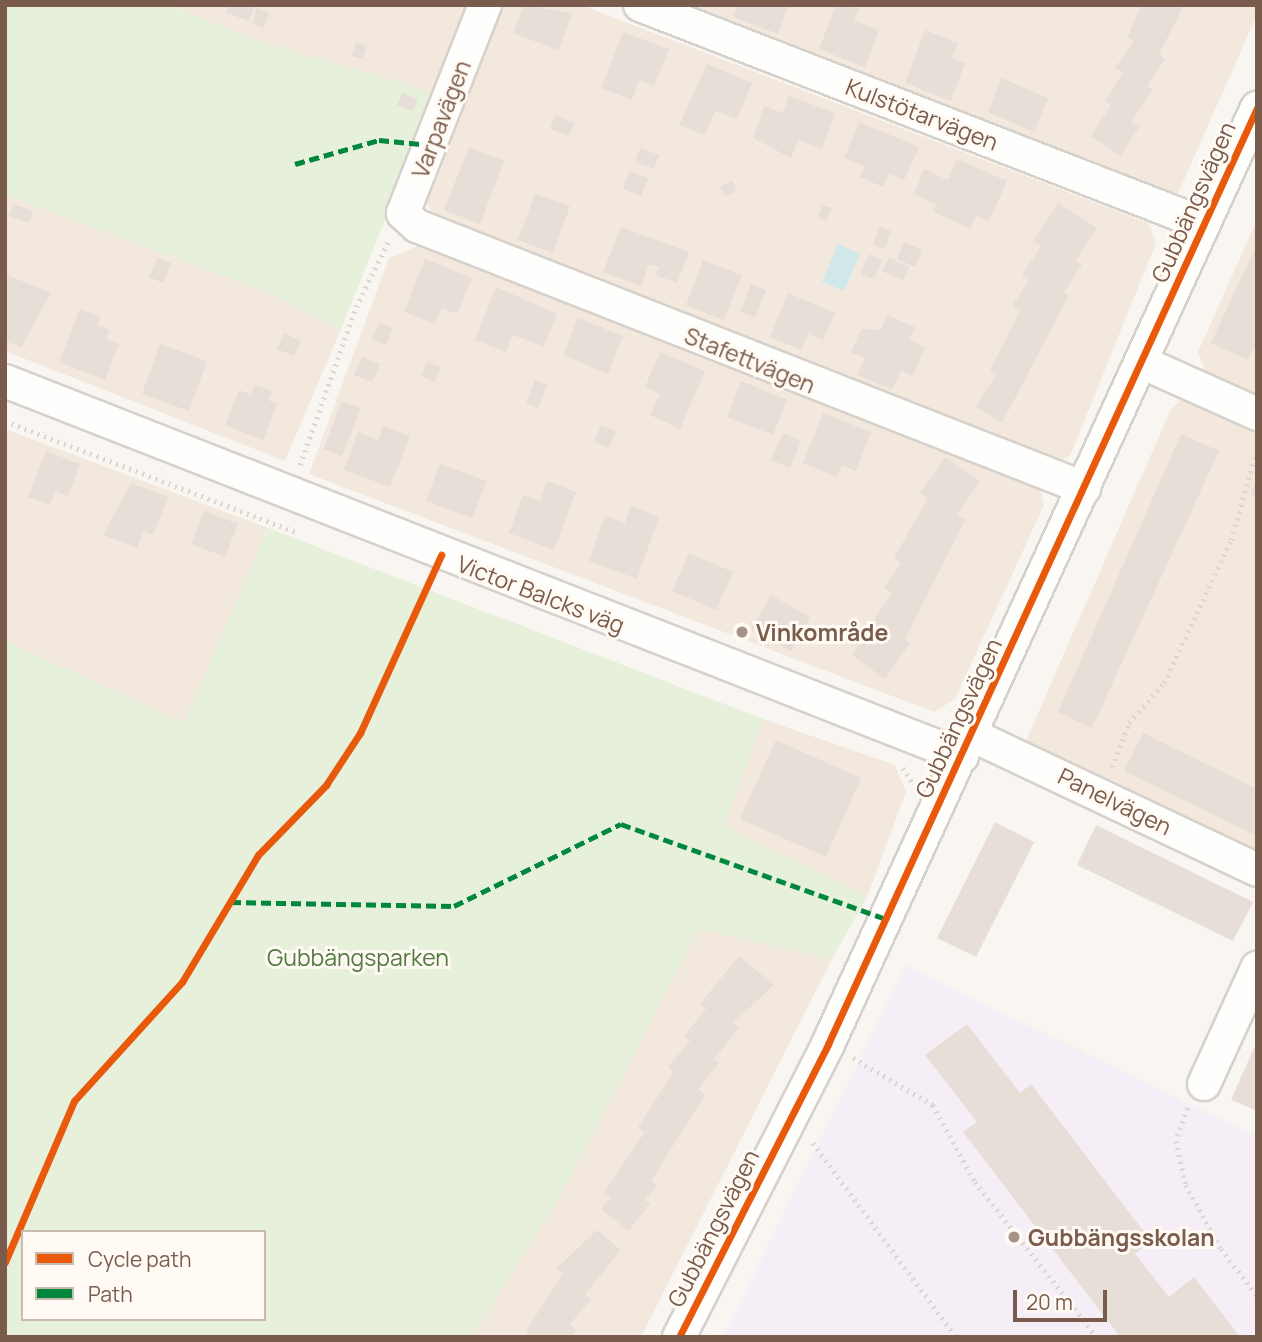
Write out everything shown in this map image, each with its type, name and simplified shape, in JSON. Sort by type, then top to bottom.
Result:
[{"type":"street","name":"Varpavägen","points":[[410,220],[485,5]]},
{"type":"street","name":"Kulstötarvägen","points":[[640,5],[1204,224]]},
{"type":"street","name":"Gubbängsvägen","points":[[679,1337],[828,1044],[967,746],[1257,108]]},
{"type":"street","name":"Stafettvägen","points":[[410,220],[1084,488]]},
{"type":"street","points":[[1141,362],[1257,414]]},
{"type":"street","name":"Victor Balcks väg","points":[[5,381],[967,746]]},
{"type":"street","name":"Panelvägen","points":[[967,746],[1101,794],[1257,870]]},
{"type":"street","points":[[1204,1084],[1257,968]]},
{"type":"path","points":[[300,465],[356,307],[410,220]]},
{"type":"path","points":[[1101,794],[1129,723],[1164,682],[1231,540],[1257,449]]},
{"type":"path","points":[[828,1044],[933,1105],[975,1182],[1097,1337]]},
{"type":"path","points":[[1204,1084],[1180,1120],[1176,1155],[1221,1249],[1257,1295]]},
{"type":"path","points":[[790,1118],[956,1337]]},
{"type":"shaded area","points":[[170,5],[470,5],[436,93],[258,41]]},
{"type":"shaded area","points":[[500,5],[581,5],[1148,223],[1156,243],[1070,456],[1049,464],[434,219],[426,202]]},
{"type":"shaded area","points":[[670,5],[1257,5],[1257,15],[1175,200]]},
{"type":"shaded area","points":[[5,195],[272,294],[341,329],[285,461],[5,351]]},
{"type":"shaded area","points":[[1257,220],[1257,398],[1206,374],[1198,352]]},
{"type":"shaded area","points":[[426,243],[1040,489],[1044,505],[955,699],[934,712],[309,474],[389,258]]},
{"type":"shaded area","points":[[1184,397],[1257,430],[1257,852],[1025,743],[1171,409]]},
{"type":"shaded area","points":[[5,429],[268,528],[184,724],[5,641]]},
{"type":"shaded area","points":[[763,719],[895,765],[906,792],[867,897],[724,826]]},
{"type":"shaded area","points":[[699,929],[832,959],[641,1337],[472,1337],[560,1197]]},
{"type":"shaded area","name":"Gubbängsskolan","points":[[906,965],[1257,1137],[1257,1337],[723,1337]]},
{"type":"green space","points":[[5,5],[169,5],[258,41],[436,93],[341,329],[272,294],[5,195]]},
{"type":"green space","name":"Gubbängsparken","points":[[268,528],[763,719],[724,826],[867,897],[832,959],[699,929],[560,1197],[472,1337],[5,1337],[5,641],[184,723]]},
{"type":"water","points":[[838,244],[860,254],[844,291],[822,282]]},
{"type":"building","points":[[229,5],[255,5],[249,21],[226,13]]},
{"type":"building","points":[[524,5],[573,13],[558,50],[513,33]]},
{"type":"building","points":[[737,5],[789,5],[778,34],[733,17]]},
{"type":"building","points":[[836,5],[859,8],[854,21],[879,30],[865,67],[819,49]]},
{"type":"building","points":[[1142,5],[1184,5],[1159,54],[1165,59],[1147,86],[1153,90],[1131,122],[1139,127],[1120,156],[1091,136],[1111,105],[1105,101],[1123,73],[1115,68],[1134,41],[1127,37]]},
{"type":"building","points":[[257,8],[269,13],[264,28],[252,24]]},
{"type":"building","points":[[925,30],[958,43],[952,58],[965,63],[951,101],[905,83]]},
{"type":"building","points":[[623,32],[669,49],[654,86],[639,80],[632,100],[601,88]]},
{"type":"building","points":[[356,42],[367,46],[363,59],[352,56]]},
{"type":"building","points":[[707,64],[752,83],[737,119],[715,111],[705,135],[679,125]]},
{"type":"building","points":[[1001,78],[1048,98],[1034,132],[988,112]]},
{"type":"building","points":[[402,93],[418,100],[413,111],[397,105]]},
{"type":"building","points":[[789,96],[835,113],[822,149],[798,140],[791,158],[753,138],[764,106],[783,113]]},
{"type":"building","points":[[555,115],[574,123],[569,136],[550,129]]},
{"type":"building","points":[[859,122],[919,147],[904,180],[889,174],[883,187],[860,177],[865,166],[844,158]]},
{"type":"building","points":[[469,147],[504,161],[480,224],[444,210]]},
{"type":"building","points":[[640,148],[659,155],[654,169],[635,162]]},
{"type":"building","points":[[957,159],[1007,181],[989,221],[976,216],[971,229],[933,212],[936,204],[914,194],[924,169],[948,180]]},
{"type":"building","points":[[629,171],[648,178],[641,196],[623,189]]},
{"type":"building","points":[[732,181],[737,190],[725,197],[720,187]]},
{"type":"building","points":[[535,194],[570,206],[553,253],[518,240]]},
{"type":"building","points":[[1058,203],[1097,228],[1075,261],[1082,265],[1064,292],[1069,295],[1002,423],[976,406],[997,374],[990,370],[1020,311],[1012,306],[1029,280],[1022,275],[1041,246],[1033,241]]},
{"type":"building","points":[[13,204],[33,211],[29,223],[9,216]]},
{"type":"building","points":[[822,205],[832,208],[827,221],[818,218]]},
{"type":"building","points":[[621,227],[689,252],[677,283],[656,275],[659,267],[649,264],[641,286],[603,272]]},
{"type":"building","points":[[879,227],[891,231],[885,249],[873,245]]},
{"type":"building","points":[[904,242],[922,250],[915,267],[897,259]]},
{"type":"building","points":[[1257,244],[1257,342],[1248,360],[1211,343]]},
{"type":"building","points":[[869,254],[882,260],[874,279],[861,274]]},
{"type":"building","points":[[889,257],[909,267],[903,281],[882,271]]},
{"type":"building","points":[[157,258],[171,263],[163,283],[149,277]]},
{"type":"building","points":[[425,259],[472,278],[457,314],[442,308],[435,324],[404,312]]},
{"type":"building","points":[[703,260],[742,275],[724,320],[686,305]]},
{"type":"building","points":[[5,274],[51,293],[21,347],[5,341]]},
{"type":"building","points":[[751,284],[766,290],[755,317],[740,312]]},
{"type":"building","points":[[496,287],[557,314],[544,346],[512,335],[506,352],[475,340]]},
{"type":"building","points":[[788,293],[835,313],[823,340],[808,334],[801,350],[770,337]]},
{"type":"building","points":[[80,309],[101,317],[98,325],[110,330],[106,339],[119,344],[105,380],[59,362]]},
{"type":"building","points":[[887,315],[915,327],[909,340],[925,347],[913,376],[901,371],[892,390],[857,375],[865,358],[851,352],[861,329],[881,330]]},
{"type":"building","points":[[578,318],[623,336],[608,374],[563,355]]},
{"type":"building","points":[[379,322],[393,328],[386,345],[372,339]]},
{"type":"building","points":[[284,333],[301,341],[294,356],[277,349]]},
{"type":"building","points":[[160,344],[207,361],[189,411],[142,394]]},
{"type":"building","points":[[660,352],[705,371],[680,429],[650,415],[660,394],[645,387]]},
{"type":"building","points":[[362,357],[380,364],[372,382],[354,375]]},
{"type":"building","points":[[427,362],[441,367],[435,382],[421,376]]},
{"type":"building","points":[[535,380],[547,385],[538,408],[526,403]]},
{"type":"building","points":[[741,381],[787,400],[773,435],[727,417]]},
{"type":"building","points":[[255,385],[272,391],[268,400],[277,404],[263,440],[225,425],[239,390],[250,394]]},
{"type":"building","points":[[341,401],[361,408],[342,456],[324,449]]},
{"type":"building","points":[[823,413],[871,432],[856,471],[842,465],[837,477],[803,463]]},
{"type":"building","points":[[601,425],[616,431],[609,448],[594,442]]},
{"type":"building","points":[[383,426],[410,436],[390,487],[344,470],[358,432],[378,440]]},
{"type":"building","points":[[783,433],[801,441],[790,468],[771,460]]},
{"type":"building","points":[[1181,434],[1219,451],[1092,728],[1058,712]]},
{"type":"building","points":[[46,451],[80,464],[68,496],[55,491],[50,505],[28,497]]},
{"type":"building","points":[[946,457],[980,481],[957,515],[965,520],[905,639],[910,643],[885,679],[852,655],[858,646],[840,633],[848,621],[865,633],[892,593],[884,588],[901,563],[894,558],[928,498],[920,493]]},
{"type":"building","points":[[440,464],[487,481],[472,518],[426,501]]},
{"type":"building","points":[[547,481],[576,492],[554,550],[509,533],[523,495],[540,501]]},
{"type":"building","points":[[1257,481],[1257,497],[1251,494]]},
{"type":"building","points":[[131,483],[168,497],[153,535],[144,531],[137,548],[103,535]]},
{"type":"building","points":[[631,506],[659,517],[637,579],[589,561],[605,516],[625,523]]},
{"type":"building","points":[[204,511],[238,524],[225,557],[191,544]]},
{"type":"building","points":[[689,553],[733,572],[716,610],[672,591]]},
{"type":"building","points":[[771,595],[810,617],[791,651],[751,629]]},
{"type":"building","points":[[1143,733],[1257,789],[1257,836],[1124,771]]},
{"type":"building","points":[[776,740],[861,778],[826,857],[740,819]]},
{"type":"building","points":[[995,822],[1034,842],[976,957],[937,938]]},
{"type":"building","points":[[1096,825],[1253,902],[1233,941],[1077,865]]},
{"type":"building","points":[[739,956],[774,985],[733,1023],[739,1028],[714,1059],[719,1063],[698,1089],[705,1095],[651,1181],[657,1185],[645,1200],[650,1204],[628,1231],[601,1209],[611,1197],[604,1192],[645,1132],[638,1127],[674,1072],[668,1067],[690,1041],[684,1036],[706,1009],[700,1004]]},
{"type":"building","points":[[967,1024],[1020,1093],[1031,1084],[1151,1241],[1135,1254],[1169,1297],[1194,1277],[1240,1337],[1120,1337],[963,1132],[977,1122],[925,1055]]},
{"type":"building","points":[[1257,1041],[1257,1111],[1231,1100]]},
{"type":"building","points":[[597,1230],[621,1250],[585,1294],[591,1299],[570,1324],[576,1330],[571,1337],[533,1337],[526,1331],[563,1274],[556,1269]]},
{"type":"marked path","points":[[295,164],[379,140],[431,145]]},
{"type":"marked path","points":[[231,902],[454,906],[621,824],[886,919]]},
{"type":"cycle path","points":[[679,1337],[828,1044],[1257,108]]},
{"type":"cycle path","points":[[5,1262],[74,1101],[182,982],[258,855],[326,785],[360,733],[441,555]]},
{"type":"place","name":"Vinkområde","points":[[742,632]]},
{"type":"place","name":"Gubbängsskolan","points":[[1014,1237]]}]
